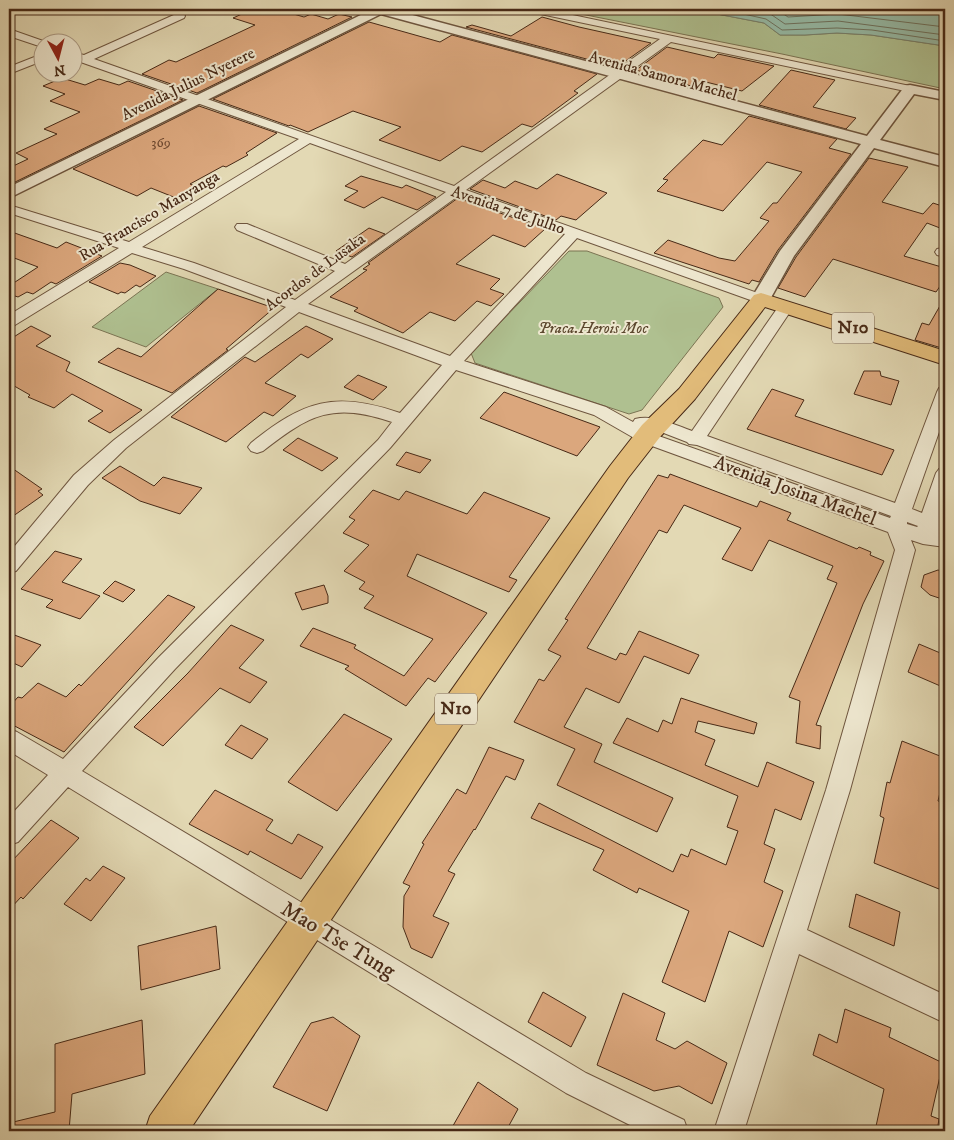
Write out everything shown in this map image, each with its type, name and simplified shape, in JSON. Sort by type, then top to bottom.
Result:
[{"type":"main road","name":"Avenida 7 de Julho","points":[[773,303],[945,358]]},
{"type":"main road","name":"N10","points":[[165,1131],[619,472],[652,431],[773,303]]},
{"type":"street","points":[[530,9],[945,96]]},
{"type":"street","name":"Avenida Samora Machel","points":[[378,12],[867,145],[945,162]]},
{"type":"street","name":"Avenida Julius Nyerere","points":[[9,193],[198,98],[378,12]]},
{"type":"street","points":[[82,56],[180,16]]},
{"type":"street","points":[[9,32],[32,40]]},
{"type":"street","name":"Acordos de Lusaka","points":[[9,566],[81,480],[120,444],[297,305],[669,38]]},
{"type":"street","name":"Avenida 7 de Julho","points":[[82,58],[198,98],[455,192],[773,303]]},
{"type":"street","points":[[9,71],[32,61]]},
{"type":"street","points":[[695,440],[773,303],[786,255],[910,88]]},
{"type":"street","name":"Rua Francisco Manyanga","points":[[9,322],[308,139]]},
{"type":"street","name":"Avenida Samora Machel","points":[[867,145],[945,171]]},
{"type":"street","points":[[9,209],[189,266],[454,363],[600,411],[652,431]]},
{"type":"street","points":[[242,227],[346,270]]},
{"type":"street","points":[[9,834],[167,663],[384,444],[454,363],[574,233]]},
{"type":"street","points":[[919,536],[899,520],[945,392]]},
{"type":"street","points":[[257,447],[279,428],[301,415],[343,405],[376,410],[403,420]]},
{"type":"street","name":"Avenida Josina Machel","points":[[652,431],[695,440],[899,520],[919,536],[945,540]]},
{"type":"street","name":"Avenida Josina Machel","points":[[652,431],[899,520]]},
{"type":"street","points":[[729,1131],[919,536],[945,473]]},
{"type":"street","name":"Avenida Josina Machel","points":[[919,536],[945,534]]},
{"type":"street","name":"Mao Tse Tung","points":[[9,739],[576,1083],[673,1131]]},
{"type":"street","points":[[791,936],[945,1009]]},
{"type":"green space","points":[[556,9],[691,9],[764,23],[780,35],[837,33],[871,35],[945,46],[945,89],[782,54]]},
{"type":"green space","name":"Praca.Herois Moc","points":[[569,251],[587,251],[719,298],[723,307],[642,410],[629,414],[475,363],[471,353]]},
{"type":"green space","points":[[166,272],[218,289],[146,347],[92,327]]},
{"type":"water","points":[[691,9],[945,9],[945,46],[871,35],[837,33],[780,35],[764,23]]},
{"type":"building","points":[[253,9],[276,9],[304,17],[311,14],[328,19],[339,14],[352,17],[197,93],[142,74],[169,60],[176,62],[255,25],[233,18]]},
{"type":"building","points":[[542,17],[651,43],[620,65],[612,63],[609,65],[466,27],[472,25],[511,36]]},
{"type":"building","points":[[369,22],[440,42],[452,35],[597,74],[574,91],[578,93],[532,127],[522,124],[482,152],[462,146],[440,161],[379,140],[401,127],[353,111],[308,132],[213,99]]},
{"type":"building","points":[[667,47],[714,58],[718,54],[774,66],[742,91],[706,82],[698,88],[636,70]]},
{"type":"building","points":[[791,70],[835,80],[813,107],[856,118],[846,129],[759,105]]},
{"type":"building","points":[[99,79],[119,85],[128,81],[183,100],[9,185],[9,168],[28,159],[16,153],[57,134],[44,129],[80,112],[50,101],[65,94],[43,86],[52,82],[75,82],[85,85]]},
{"type":"building","points":[[199,106],[277,133],[246,153],[248,155],[190,184],[197,187],[176,198],[151,188],[137,196],[73,169]]},
{"type":"building","points":[[749,116],[837,139],[829,148],[851,154],[778,250],[759,282],[752,280],[749,284],[654,253],[668,240],[719,258],[735,261],[769,221],[760,218],[773,203],[777,203],[802,172],[767,162],[723,211],[657,191],[668,180],[663,179],[703,140],[722,145]]},
{"type":"building","points":[[869,158],[908,167],[882,202],[923,214],[933,203],[945,207],[945,221],[940,228],[927,223],[904,256],[945,268],[945,279],[936,292],[833,259],[805,297],[778,288],[796,257]]},
{"type":"building","points":[[557,174],[607,193],[576,220],[561,216],[556,220],[470,189],[483,180],[505,188],[515,181],[537,189]]},
{"type":"building","points":[[361,176],[402,188],[406,185],[436,197],[417,210],[382,197],[364,208],[344,200],[358,191],[345,186]]},
{"type":"building","points":[[458,198],[545,229],[525,247],[493,235],[456,264],[500,279],[490,289],[504,294],[491,306],[477,301],[455,321],[430,312],[403,333],[354,311],[358,308],[330,297],[367,270],[363,269],[370,264],[368,263]]},
{"type":"building","points":[[369,228],[385,234],[352,257],[336,251]]},
{"type":"building","points":[[9,231],[57,248],[66,242],[102,256],[56,284],[51,282],[33,294],[27,292],[18,297],[9,294],[9,286],[38,267],[9,256]]},
{"type":"building","points":[[120,263],[130,265],[156,276],[140,287],[136,285],[125,293],[121,292],[118,294],[89,282]]},
{"type":"building","points":[[218,289],[274,308],[226,349],[228,350],[172,393],[98,362],[118,348],[141,357]]},
{"type":"building","points":[[945,297],[945,349],[915,340],[922,323],[929,325]]},
{"type":"building","points":[[31,326],[51,336],[36,346],[70,362],[66,371],[142,410],[110,433],[88,421],[103,411],[72,394],[54,408],[28,397],[30,395],[9,383],[9,340]]},
{"type":"building","points":[[306,326],[333,339],[308,358],[301,354],[265,383],[296,396],[273,416],[264,412],[226,442],[171,417],[245,357],[255,362]]},
{"type":"building","points":[[864,371],[880,371],[881,376],[899,381],[891,405],[854,394]]},
{"type":"building","points":[[358,375],[387,387],[373,400],[344,387]]},
{"type":"building","points":[[772,389],[804,400],[795,416],[894,450],[882,475],[747,429]]},
{"type":"building","points":[[504,392],[600,427],[577,456],[480,418]]},
{"type":"building","points":[[298,438],[338,458],[322,471],[283,450]]},
{"type":"building","points":[[406,452],[431,460],[420,473],[396,465]]},
{"type":"building","points":[[9,466],[42,489],[38,491],[43,495],[9,519]]},
{"type":"building","points":[[120,466],[154,486],[163,477],[202,488],[180,514],[140,501],[102,478]]},
{"type":"building","points":[[670,474],[757,507],[760,501],[791,513],[787,520],[857,549],[859,547],[871,552],[870,555],[884,561],[863,604],[816,725],[821,726],[820,749],[796,743],[800,701],[789,697],[837,583],[827,579],[833,566],[769,540],[752,571],[722,559],[741,528],[684,505],[667,533],[659,530],[587,648],[616,660],[620,653],[626,655],[639,631],[699,655],[689,674],[644,656],[619,703],[586,688],[564,727],[602,744],[594,762],[673,798],[657,832],[557,785],[575,749],[514,722],[539,679],[544,681],[561,656],[548,650],[568,620],[565,619],[658,475],[668,478]]},
{"type":"building","points":[[373,490],[399,500],[406,491],[467,514],[484,492],[550,518],[509,577],[517,580],[509,592],[417,554],[407,576],[487,613],[435,682],[428,678],[406,706],[345,669],[349,666],[300,646],[313,628],[356,645],[354,648],[404,676],[433,639],[364,608],[374,596],[359,589],[365,582],[344,571],[369,545],[343,533],[355,520],[349,517]]},
{"type":"building","points":[[55,551],[82,559],[62,582],[100,596],[80,619],[46,607],[53,600],[21,589]]},
{"type":"building","points":[[938,570],[945,572],[945,600],[930,595],[921,587],[924,575]]},
{"type":"building","points":[[115,581],[135,590],[123,602],[103,593]]},
{"type":"building","points":[[324,585],[328,596],[328,603],[302,610],[295,593]]},
{"type":"building","points":[[168,595],[195,607],[64,752],[9,723],[9,707],[18,697],[22,698],[38,683],[66,697],[79,684],[81,686]]},
{"type":"building","points":[[231,625],[264,640],[239,668],[267,682],[250,703],[220,688],[163,746],[134,727],[188,673]]},
{"type":"building","points":[[9,633],[41,645],[22,667],[9,661]]},
{"type":"building","points":[[919,644],[945,655],[945,688],[908,672]]},
{"type":"building","points":[[681,698],[757,723],[754,734],[698,721],[695,732],[715,740],[705,765],[758,787],[767,762],[814,782],[801,820],[775,809],[764,844],[775,849],[764,882],[783,891],[763,947],[729,931],[705,1002],[662,982],[689,911],[639,888],[637,893],[593,870],[604,850],[531,818],[539,803],[673,872],[681,854],[688,857],[691,849],[726,865],[738,831],[727,827],[738,796],[613,743],[627,718],[658,732],[663,720],[672,724]]},
{"type":"building","points":[[344,714],[392,739],[337,811],[288,782]]},
{"type":"building","points":[[241,725],[268,739],[252,759],[225,745]]},
{"type":"building","points":[[902,741],[945,758],[945,771],[938,801],[945,803],[944,891],[874,863],[884,818],[880,816],[887,782],[890,783]]},
{"type":"building","points":[[489,747],[524,760],[515,780],[506,776],[475,830],[448,871],[455,874],[433,916],[449,923],[432,958],[411,948],[403,927],[404,896],[410,886],[403,883],[424,844],[422,843],[457,789],[466,794]]},
{"type":"building","points":[[215,790],[273,820],[266,830],[292,844],[298,834],[323,847],[301,879],[250,851],[248,855],[189,824]]},
{"type":"building","points":[[51,820],[79,838],[23,899],[21,897],[9,910],[9,864]]},
{"type":"building","points":[[103,866],[125,878],[91,921],[64,904],[86,878],[90,881]]},
{"type":"building","points":[[856,894],[900,912],[894,946],[849,927]]},
{"type":"building","points":[[216,926],[220,969],[141,990],[138,946]]},
{"type":"building","points":[[543,992],[586,1017],[571,1047],[528,1022]]},
{"type":"building","points":[[623,993],[665,1013],[656,1040],[675,1049],[687,1041],[727,1063],[712,1104],[679,1086],[654,1091],[597,1065]]},
{"type":"building","points":[[845,1009],[891,1028],[889,1037],[943,1063],[931,1116],[939,1119],[937,1131],[875,1131],[884,1089],[813,1055],[819,1034],[837,1043]]},
{"type":"building","points":[[333,1017],[360,1036],[327,1111],[273,1087],[311,1023]]},
{"type":"building","points":[[142,1020],[145,1074],[72,1094],[69,1131],[9,1131],[9,1123],[55,1112],[55,1044]]},
{"type":"building","points":[[478,1082],[518,1109],[506,1131],[450,1131]]}]
